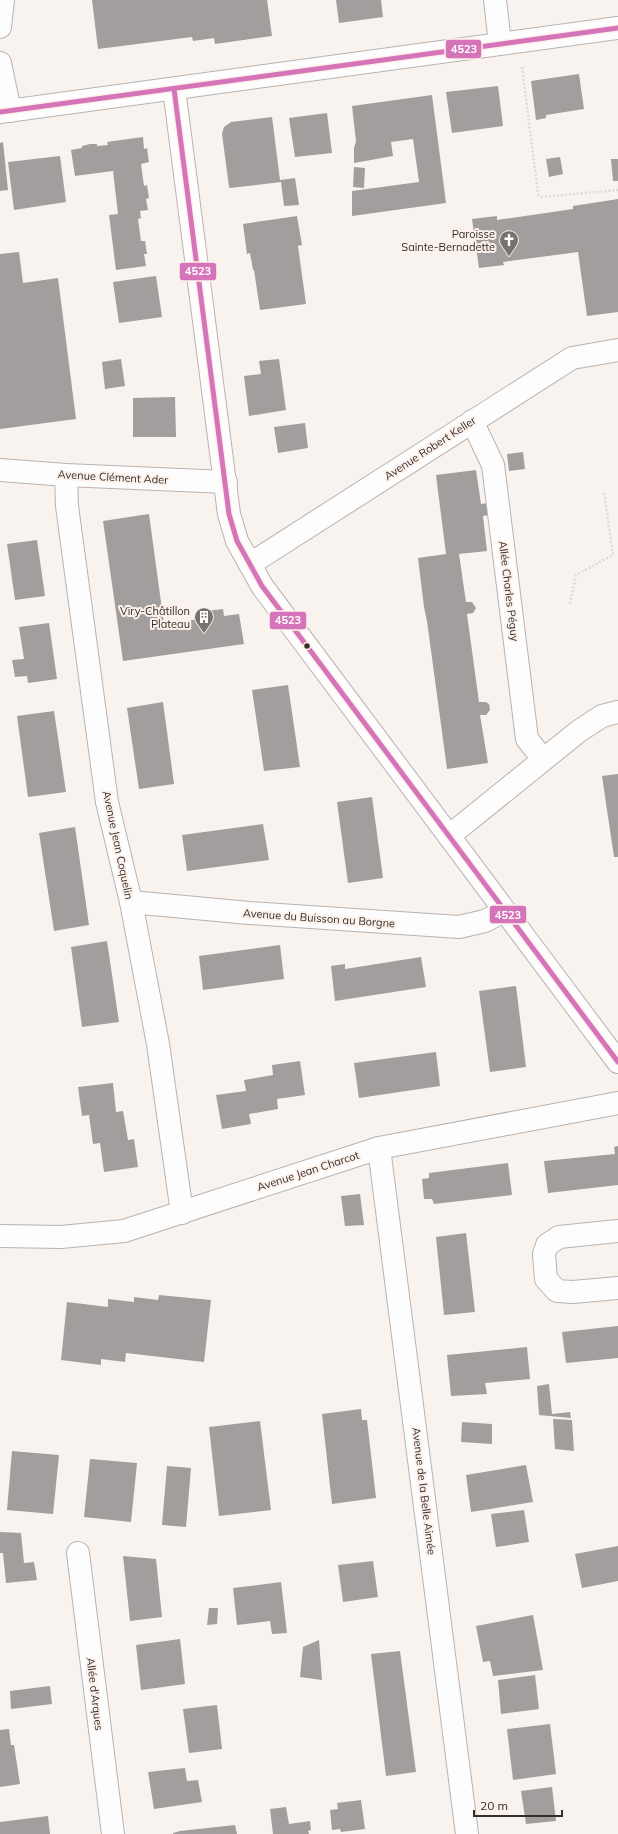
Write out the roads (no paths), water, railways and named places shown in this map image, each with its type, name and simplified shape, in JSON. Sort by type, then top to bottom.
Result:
[{"type":"street","points":[[0,27],[3,0]]},
{"type":"street","points":[[495,0],[509,42]]},
{"type":"street","points":[[0,63],[5,111],[618,28]]},
{"type":"street","points":[[174,89],[229,514],[237,541],[262,586],[618,1062]]},
{"type":"street","name":"Avenue Robert Keller","points":[[250,564],[572,358],[618,350]]},
{"type":"street","name":"Allée Charles Péguy","points":[[472,421],[493,465],[527,739],[543,759]]},
{"type":"street","name":"Avenue Clément Ader","points":[[0,470],[66,475],[226,482]]},
{"type":"street","name":"Avenue Jean Coquelin","points":[[66,475],[67,506],[107,802],[130,902],[158,1044],[182,1214]]},
{"type":"street","points":[[449,836],[543,759],[593,721],[602,716],[618,712]]},
{"type":"street","name":"Avenue du Buisson au Borgne","points":[[130,902],[256,914],[459,927],[485,921],[504,911]]},
{"type":"street","name":"Avenue Jean Charcot","points":[[0,1236],[61,1237],[124,1231],[182,1214],[379,1148],[618,1103]]},
{"type":"street","name":"Avenue de la Belle Aimée","points":[[379,1148],[467,1834]]},
{"type":"street","points":[[618,1231],[559,1237],[547,1245],[544,1254],[546,1279],[557,1290],[573,1292],[618,1288]]},
{"type":"street","name":"Allée d'Arques","points":[[78,1553],[113,1834]]},
{"type":"place","name":"Paroisse Sainte-Bernadette","points":[[509,257]]},
{"type":"place","name":"Viry-Châtillon Plateau","points":[[204,634]]}]
